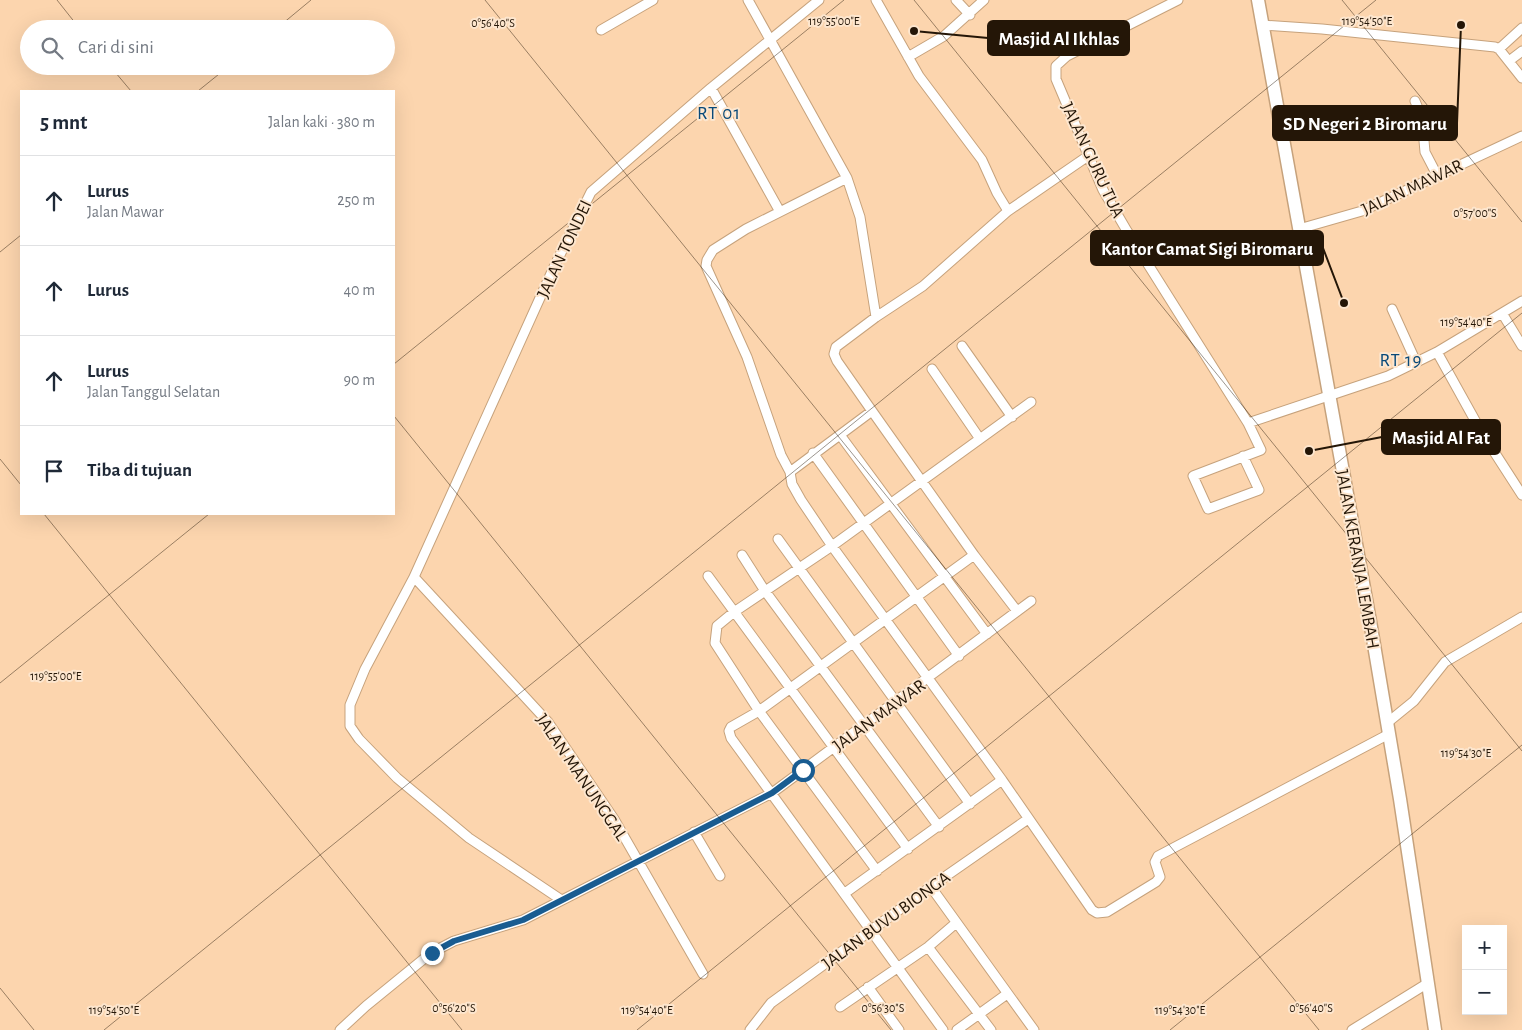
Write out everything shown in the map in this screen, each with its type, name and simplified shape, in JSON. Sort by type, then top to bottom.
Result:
[{"type":"main road","name":"JALAN KERANJA LEMBAH","points":[[1258,0],[1388,728],[1435,1030]]},
{"type":"street","points":[[601,30],[653,0]]},
{"type":"street","points":[[748,0],[847,178],[860,217],[876,317]]},
{"type":"street","name":"JALAN TONDEI","points":[[560,900],[433,810],[378,760],[350,726],[350,705],[365,669],[414,577],[553,269],[591,192],[711,88],[819,0]]},
{"type":"street","points":[[876,0],[927,88],[968,138],[1008,211]]},
{"type":"street","points":[[956,0],[970,15]]},
{"type":"street","points":[[908,57],[944,36],[970,15],[984,0]]},
{"type":"street","name":"JALAN GURU TUA","points":[[1172,1],[1121,31],[1067,56],[1056,66],[1056,79],[1103,190],[1248,423],[1261,450],[1243,456]]},
{"type":"street","points":[[1262,25],[1322,29],[1499,49],[1522,78]]},
{"type":"street","points":[[1499,49],[1522,28]]},
{"type":"street","points":[[1509,61],[1522,51]]},
{"type":"street","points":[[711,88],[780,210]]},
{"type":"street","points":[[1415,101],[1422,118],[1425,152],[1437,176]]},
{"type":"street","name":"JALAN MAWAR","points":[[1299,229],[1362,211],[1522,136]]},
{"type":"street","points":[[1017,611],[974,555],[841,368],[834,352],[840,343],[923,286],[1008,211],[1088,156]]},
{"type":"street","points":[[847,178],[780,210],[713,250],[706,266],[747,357],[781,455],[790,472],[792,484],[796,491],[832,546],[930,678],[1092,910],[1102,913],[1156,882],[1160,877],[1155,862],[1158,856],[1388,728],[1414,701],[1445,662],[1522,617]]},
{"type":"street","points":[[1248,423],[1329,394],[1380,379],[1437,352],[1522,301]]},
{"type":"street","points":[[1392,309],[1416,362]]},
{"type":"street","points":[[1502,313],[1522,346]]},
{"type":"street","points":[[962,346],[1012,417]]},
{"type":"street","points":[[1437,352],[1482,434],[1522,495]]},
{"type":"street","points":[[932,369],[980,439]]},
{"type":"street","points":[[877,870],[759,711],[715,643],[717,626],[797,568],[832,546],[1031,402]]},
{"type":"street","points":[[790,472],[872,411]]},
{"type":"street","points":[[840,435],[987,634]]},
{"type":"street","points":[[814,453],[958,656]]},
{"type":"street","points":[[1243,456],[1258,490],[1208,509],[1193,476],[1243,456]]},
{"type":"street","points":[[778,539],[852,644],[970,804]]},
{"type":"street","points":[[742,555],[765,591],[939,827]]},
{"type":"street","points":[[943,1030],[731,738],[728,731],[759,711],[974,555]]},
{"type":"street","points":[[708,576],[832,748],[908,849]]},
{"type":"street","name":"JALAN MANUNGGAL","points":[[414,577],[548,722],[614,819],[703,974]]},
{"type":"street","name":"JALAN MAWAR","points":[[340,1030],[366,1006],[432,953],[454,941],[523,920],[772,793],[930,678],[1031,601]]},
{"type":"street","points":[[845,893],[1002,780]]},
{"type":"street","name":"JALAN BUVU BIONGA","points":[[750,1030],[771,1003],[930,887],[1028,819]]},
{"type":"street","points":[[694,832],[720,876]]},
{"type":"street","points":[[930,887],[1034,1030]]},
{"type":"street","points":[[840,1008],[928,947],[956,923]]},
{"type":"street","points":[[928,947],[991,1030]]},
{"type":"street","points":[[1352,1030],[1428,983]]},
{"type":"street","points":[[868,987],[899,1030]]},
{"type":"street","points":[[957,1030],[1007,994]]},
{"type":"place","name":"SD Negeri 2 Biromaru","points":[[1461,25]]},
{"type":"place","name":"Masjid Al Ikhlas","points":[[914,31]]},
{"type":"place","name":"Kantor Camat Sigi Biromaru","points":[[1344,303]]},
{"type":"place","name":"Masjid Al Fat","points":[[1309,451]]},
{"type":"district","name":"RT 01","points":[[719,112]]},
{"type":"district","name":"RT 19","points":[[1401,359]]},
{"type":"route","points":[[432,953],[454,941],[523,920],[772,793],[803,770]]}]
